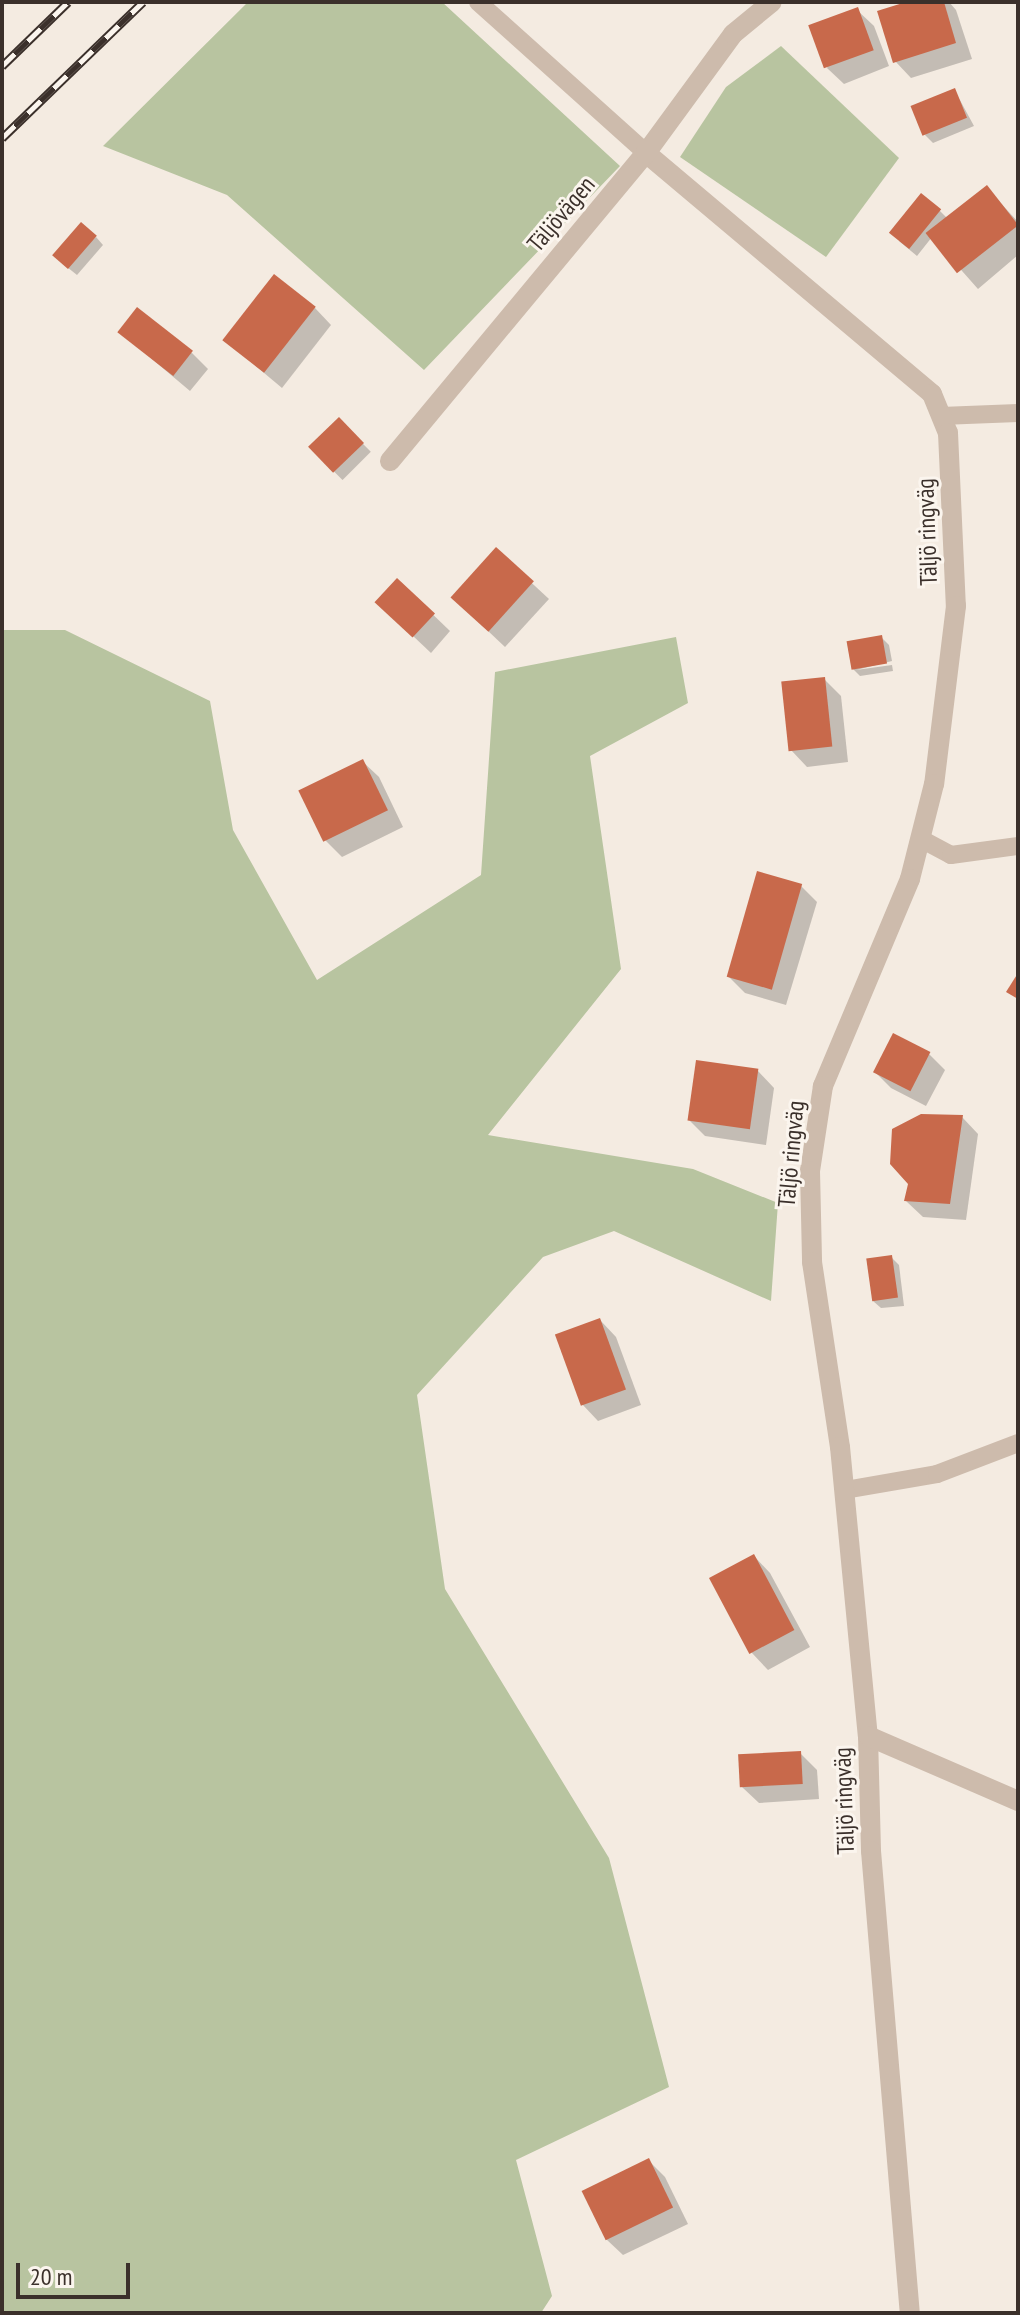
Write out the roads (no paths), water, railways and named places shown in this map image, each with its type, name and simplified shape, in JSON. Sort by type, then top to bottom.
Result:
[{"type":"street","name":"Täljövägen","points":[[390,461],[646,153],[733,34],[772,2]]},
{"type":"street","name":"Täljö ringväg","points":[[646,153],[932,394],[948,433],[953,489],[956,606],[934,784],[910,879],[823,1086],[810,1171],[812,1262],[845,1490],[868,1736],[871,1851],[910,2313]]},
{"type":"street","points":[[868,1736],[1018,1801]]},
{"type":"lane","points":[[478,2],[646,153]]},
{"type":"lane","points":[[941,416],[1018,413]]},
{"type":"lane","points":[[921,839],[951,855],[1018,846]]},
{"type":"lane","points":[[845,1490],[937,1474],[1018,1443]]},
{"type":"railway","points":[[2,66],[68,2]]},
{"type":"railway","points":[[2,138],[143,2]]}]
